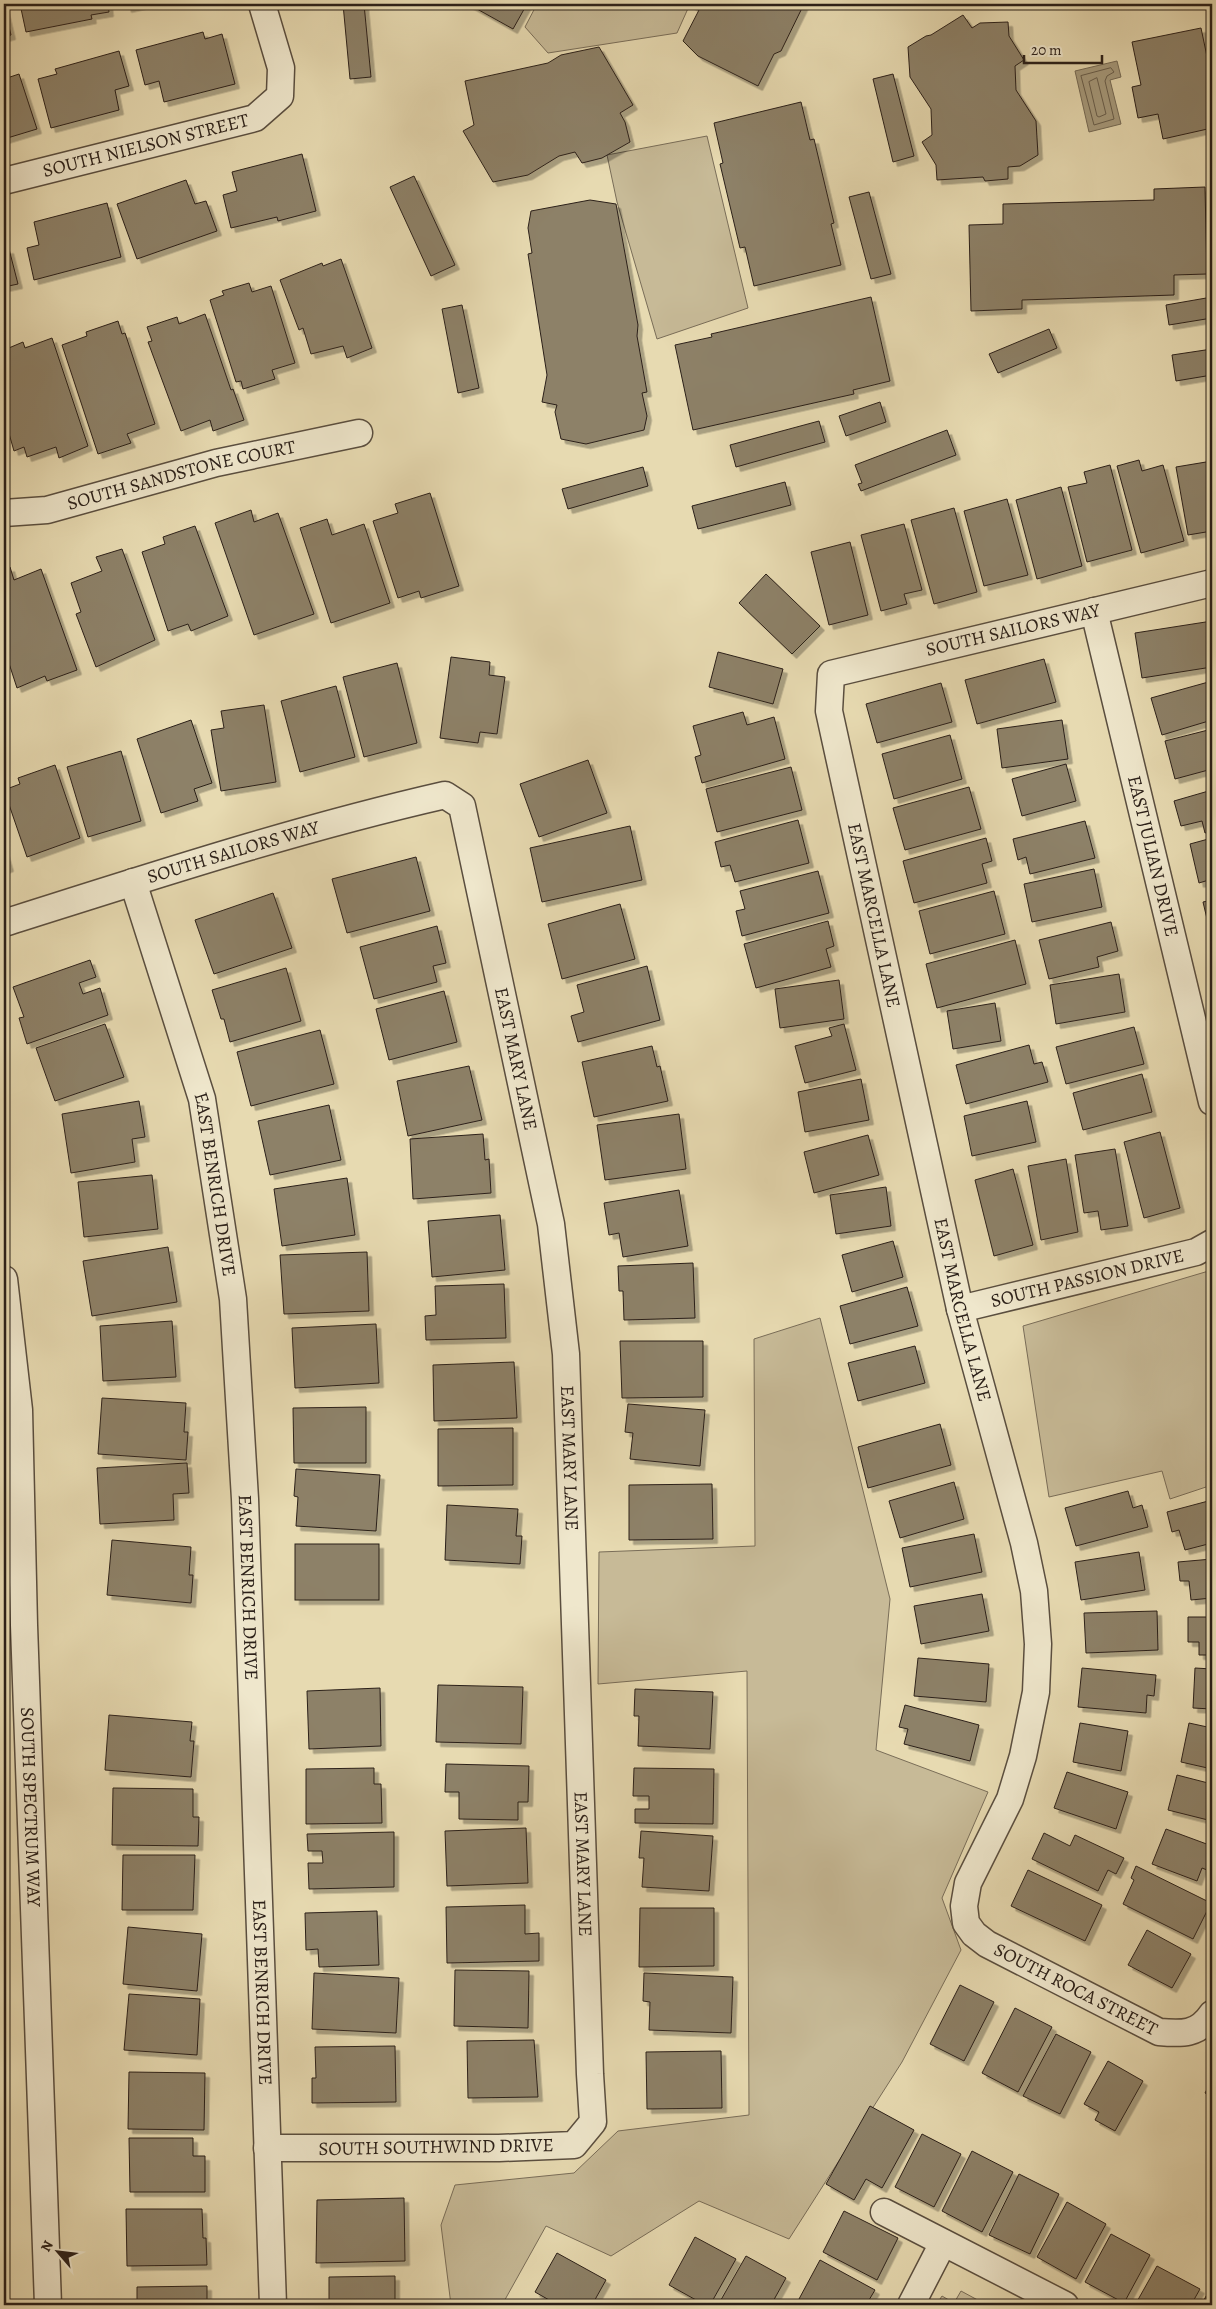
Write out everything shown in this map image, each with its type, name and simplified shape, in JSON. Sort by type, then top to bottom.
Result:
[{"type":"street","name":"SOUTH NIELSON STREET","points":[[4,180],[255,118],[280,96],[281,68],[262,4]]},
{"type":"street","name":"SOUTH SANDSTONE COURT","points":[[4,513],[47,510],[216,464],[359,433]]},
{"type":"street","name":"SOUTH SAILORS WAY","points":[[830,690],[831,674],[1212,582]]},
{"type":"street","name":"EAST JULIAN DRIVE","points":[[1094,611],[1212,1102]]},
{"type":"street","name":"EAST MARCELLA LANE","points":[[830,690],[829,711],[960,1309],[1024,1543],[1034,1591],[1038,1644],[1036,1692],[1023,1756],[1010,1799],[968,1883],[964,1906],[966,1922]]},
{"type":"street","name":"SOUTH SAILORS WAY","points":[[4,923],[132,882],[361,814],[445,795],[462,806]]},
{"type":"street","name":"EAST MARY LANE","points":[[462,806],[551,1224],[566,1354],[589,2064],[593,2122]]},
{"type":"street","name":"EAST BENRICH DRIVE","points":[[132,882],[202,1099],[233,1298],[245,1499],[273,2305]]},
{"type":"street","name":"SOUTH PASSION DRIVE","points":[[960,1309],[1196,1252],[1212,1243]]},
{"type":"street","name":"SOUTH SPECTRUM WAY","points":[[4,1279],[19,1410],[14,1650],[48,2305]]},
{"type":"street","name":"SOUTH ROCA STREET","points":[[966,1922],[974,1934],[987,1944],[1160,2032],[1178,2034],[1204,2023]]},
{"type":"street","name":"SOUTH SOUTHWIND DRIVE","points":[[267,2148],[499,2148],[574,2145],[593,2122]]},
{"type":"street","points":[[884,2212],[1064,2305]]},
{"type":"street","points":[[911,2305],[943,2243]]},
{"type":"shaded area","points":[[537,4],[690,4],[677,33],[548,53],[525,27]]},
{"type":"shaded area","points":[[707,136],[748,308],[657,339],[617,202],[607,155]]},
{"type":"shaded area","points":[[1212,1270],[1212,1485],[1170,1499],[1162,1471],[1049,1497],[1023,1326]]},
{"type":"shaded area","points":[[820,1318],[890,1599],[876,1750],[988,1792],[942,1898],[961,1950],[902,2062],[789,2239],[699,2201],[611,2256],[546,2226],[502,2305],[451,2305],[441,2225],[455,2185],[574,2173],[618,2131],[749,2115],[747,1671],[598,1684],[599,1552],[755,1546],[754,1339]]},
{"type":"shaded area","points":[[961,2291],[987,2305],[936,2305],[942,2296],[954,2303]]},
{"type":"water","points":[[1117,61],[1121,77],[1110,80],[1121,124],[1089,132],[1075,71]]},
{"type":"building","points":[[20,4],[108,4],[109,12],[91,15],[92,19],[26,32]]},
{"type":"building","points":[[126,4],[144,4],[127,8]]},
{"type":"building","points":[[343,4],[364,4],[371,77],[350,79]]},
{"type":"building","points":[[468,4],[527,4],[513,29]]},
{"type":"building","points":[[689,4],[804,4],[781,51],[774,54],[758,86],[698,56],[683,41],[699,10]]},
{"type":"building","points":[[4,6],[11,35],[4,37]]},
{"type":"building","points":[[963,15],[972,28],[980,23],[1008,22],[1009,36],[1024,60],[1015,66],[1016,90],[1036,121],[1038,155],[1020,166],[1008,167],[1008,179],[985,181],[983,177],[937,180],[936,165],[922,142],[932,135],[931,109],[910,77],[908,47]]},
{"type":"building","points":[[1201,28],[1209,66],[1212,66],[1212,128],[1163,139],[1158,114],[1138,118],[1132,87],[1141,85],[1132,42]]},
{"type":"building","points":[[203,32],[205,39],[222,34],[235,84],[164,102],[159,81],[145,85],[136,50]]},
{"type":"building","points":[[599,47],[633,105],[620,113],[625,122],[630,142],[602,158],[582,163],[575,152],[559,156],[528,175],[493,182],[463,131],[474,125],[465,81],[548,63],[561,55]]},
{"type":"building","points":[[119,51],[129,86],[115,90],[119,110],[51,128],[38,79],[57,74],[55,69]]},
{"type":"building","points":[[19,74],[37,129],[4,139],[4,79]]},
{"type":"building","points":[[893,74],[914,156],[893,162],[873,79]]},
{"type":"building","points":[[801,102],[810,140],[814,139],[834,223],[831,224],[841,265],[754,286],[745,247],[740,248],[720,164],[723,163],[714,123]]},
{"type":"building","points":[[302,154],[316,211],[278,221],[277,217],[231,228],[223,195],[237,191],[232,172]]},
{"type":"building","points":[[414,176],[455,265],[431,276],[390,187]]},
{"type":"building","points":[[186,180],[195,204],[206,201],[217,231],[137,259],[117,204]]},
{"type":"building","points":[[1205,187],[1207,274],[1174,275],[1174,295],[1022,300],[1022,309],[971,311],[969,225],[1003,224],[1003,204],[1154,200],[1154,189]]},
{"type":"building","points":[[869,192],[891,274],[871,279],[849,197]]},
{"type":"building","points":[[590,200],[616,204],[638,325],[637,336],[647,392],[642,393],[647,416],[644,430],[586,444],[561,439],[555,412],[557,405],[542,402],[547,375],[528,254],[532,253],[528,228],[531,211]]},
{"type":"building","points":[[107,203],[121,257],[34,280],[27,248],[39,245],[34,222]]},
{"type":"building","points":[[9,249],[18,284],[4,287],[4,250]]},
{"type":"building","points":[[341,259],[372,348],[347,358],[343,346],[311,354],[303,328],[299,330],[280,280],[322,263],[323,266]]},
{"type":"building","points":[[249,283],[252,292],[271,286],[295,363],[272,370],[275,379],[243,389],[241,381],[236,382],[210,300],[224,295],[222,291]]},
{"type":"building","points":[[871,297],[890,381],[853,390],[854,394],[693,430],[675,345],[712,337],[711,334]]},
{"type":"building","points":[[1212,297],[1212,318],[1169,325],[1166,305]]},
{"type":"building","points":[[462,305],[479,388],[458,393],[442,309]]},
{"type":"building","points":[[205,314],[231,390],[233,389],[244,420],[213,431],[210,420],[181,431],[148,342],[152,341],[147,327],[177,317],[179,324]]},
{"type":"building","points":[[118,321],[122,334],[125,333],[155,424],[127,434],[131,443],[98,454],[62,345],[87,336],[86,332]]},
{"type":"building","points":[[1049,329],[1057,348],[998,373],[989,354]]},
{"type":"building","points":[[52,338],[88,446],[59,458],[56,447],[27,457],[24,447],[14,451],[4,416],[4,350],[23,342],[25,348]]},
{"type":"building","points":[[1212,349],[1212,375],[1176,381],[1172,355]]},
{"type":"building","points":[[880,402],[886,422],[846,436],[839,416]]},
{"type":"building","points":[[819,421],[825,442],[736,467],[730,445]]},
{"type":"building","points":[[947,430],[956,455],[861,491],[858,484],[862,483],[855,465]]},
{"type":"building","points":[[1139,460],[1142,471],[1163,465],[1184,541],[1141,553],[1117,466]]},
{"type":"building","points":[[1212,461],[1212,531],[1188,535],[1176,467]]},
{"type":"building","points":[[1110,465],[1132,550],[1087,562],[1068,487],[1087,483],[1084,472]]},
{"type":"building","points":[[643,467],[648,486],[568,509],[562,489]]},
{"type":"building","points":[[785,482],[791,505],[698,529],[692,506]]},
{"type":"building","points":[[1061,487],[1082,566],[1037,579],[1016,500]]},
{"type":"building","points":[[430,493],[459,586],[421,598],[419,591],[398,598],[373,521],[398,513],[395,504]]},
{"type":"building","points":[[1007,499],[1028,575],[984,586],[964,511]]},
{"type":"building","points":[[954,508],[977,592],[934,604],[911,520]]},
{"type":"building","points":[[251,510],[254,522],[278,513],[314,614],[254,635],[215,523]]},
{"type":"building","points":[[327,519],[332,535],[364,524],[390,603],[331,623],[300,528]]},
{"type":"building","points":[[904,524],[922,590],[904,594],[907,604],[881,611],[861,535]]},
{"type":"building","points":[[195,526],[228,616],[191,631],[188,624],[168,631],[142,552],[165,544],[163,537]]},
{"type":"building","points":[[850,542],[868,615],[829,625],[811,552]]},
{"type":"building","points":[[122,549],[155,640],[96,667],[76,614],[81,612],[71,583],[102,571],[96,557]]},
{"type":"building","points":[[10,567],[14,580],[41,569],[77,670],[47,681],[45,676],[17,688],[4,648],[4,569]]},
{"type":"building","points":[[766,574],[820,626],[792,654],[739,603]]},
{"type":"building","points":[[1212,621],[1212,667],[1142,678],[1135,633]]},
{"type":"building","points":[[718,652],[783,669],[773,704],[709,687]]},
{"type":"building","points":[[451,657],[490,662],[489,675],[505,677],[497,734],[480,732],[478,743],[440,738]]},
{"type":"building","points":[[1044,659],[1056,702],[977,724],[965,680]]},
{"type":"building","points":[[397,663],[417,743],[364,757],[343,677]]},
{"type":"building","points":[[1212,681],[1212,720],[1162,735],[1151,698]]},
{"type":"building","points":[[941,683],[952,722],[877,743],[866,704]]},
{"type":"building","points":[[336,686],[355,757],[300,772],[281,701]]},
{"type":"building","points":[[264,705],[276,782],[221,791],[211,730],[224,728],[221,711]]},
{"type":"building","points":[[743,712],[747,725],[774,717],[785,759],[702,783],[695,757],[701,755],[693,726]]},
{"type":"building","points":[[191,720],[212,783],[194,789],[198,801],[161,813],[137,739]]},
{"type":"building","points":[[1062,720],[1068,759],[1002,768],[997,729]]},
{"type":"building","points":[[1212,729],[1212,769],[1175,779],[1165,741]]},
{"type":"building","points":[[950,735],[962,779],[894,799],[882,754]]},
{"type":"building","points":[[121,751],[141,821],[88,837],[67,767]]},
{"type":"building","points":[[588,760],[607,813],[539,837],[520,784]]},
{"type":"building","points":[[1066,764],[1076,801],[1022,816],[1012,779]]},
{"type":"building","points":[[55,765],[80,838],[27,857],[4,790],[20,784],[18,778]]},
{"type":"building","points":[[791,767],[802,810],[717,832],[706,789]]},
{"type":"building","points":[[969,787],[981,829],[905,850],[893,808]]},
{"type":"building","points":[[1212,790],[1212,831],[1205,833],[1202,821],[1181,826],[1174,801]]},
{"type":"building","points":[[798,820],[809,863],[735,882],[730,865],[721,867],[715,842]]},
{"type":"building","points":[[1085,821],[1095,858],[1030,874],[1026,857],[1018,860],[1013,839]]},
{"type":"building","points":[[630,826],[642,880],[542,902],[530,848]]},
{"type":"building","points":[[986,838],[992,861],[982,864],[987,883],[914,903],[903,861]]},
{"type":"building","points":[[1212,838],[1212,879],[1199,883],[1190,844]]},
{"type":"building","points":[[4,850],[9,867],[4,869]]},
{"type":"building","points":[[416,857],[430,911],[347,933],[332,879]]},
{"type":"building","points":[[1094,869],[1102,907],[1032,922],[1024,884]]},
{"type":"building","points":[[818,871],[829,913],[742,936],[736,911],[745,909],[740,891]]},
{"type":"building","points":[[994,891],[1005,934],[930,954],[919,911]]},
{"type":"building","points":[[273,893],[292,948],[214,974],[195,920]]},
{"type":"building","points":[[1212,900],[1212,940],[1203,902]]},
{"type":"building","points":[[620,904],[635,959],[562,979],[548,924]]},
{"type":"building","points":[[828,921],[834,946],[826,949],[831,967],[756,988],[744,944]]},
{"type":"building","points":[[1111,922],[1118,951],[1097,957],[1099,967],[1049,979],[1039,940]]},
{"type":"building","points":[[437,926],[446,963],[433,966],[437,982],[374,999],[360,947]]},
{"type":"building","points":[[1015,940],[1026,984],[937,1008],[926,964]]},
{"type":"building","points":[[90,960],[96,977],[79,983],[83,994],[100,988],[108,1015],[27,1044],[19,1018],[24,1017],[13,987]]},
{"type":"building","points":[[647,966],[660,1020],[578,1042],[571,1016],[584,1012],[577,985]]},
{"type":"building","points":[[286,968],[301,1021],[230,1042],[224,1019],[221,1019],[212,990]]},
{"type":"building","points":[[1119,974],[1125,1012],[1056,1024],[1050,985]]},
{"type":"building","points":[[839,980],[844,1019],[780,1028],[775,989]]},
{"type":"building","points":[[444,991],[457,1042],[389,1060],[376,1009]]},
{"type":"building","points":[[995,1003],[1001,1041],[953,1049],[947,1011]]},
{"type":"building","points":[[105,1024],[124,1077],[55,1101],[36,1048]]},
{"type":"building","points":[[844,1024],[856,1070],[805,1083],[795,1046],[832,1036],[829,1028]]},
{"type":"building","points":[[1134,1027],[1144,1064],[1066,1084],[1056,1047]]},
{"type":"building","points":[[320,1030],[334,1084],[251,1106],[237,1052]]},
{"type":"building","points":[[1029,1045],[1034,1064],[1042,1062],[1048,1082],[966,1104],[956,1065]]},
{"type":"building","points":[[652,1046],[657,1067],[660,1066],[668,1101],[594,1117],[582,1062]]},
{"type":"building","points":[[469,1066],[482,1120],[408,1136],[397,1081]]},
{"type":"building","points":[[1142,1074],[1152,1112],[1083,1130],[1073,1093]]},
{"type":"building","points":[[861,1079],[869,1120],[805,1132],[798,1092]]},
{"type":"building","points":[[139,1101],[145,1137],[132,1139],[135,1162],[71,1173],[62,1114]]},
{"type":"building","points":[[1027,1101],[1036,1142],[972,1156],[964,1116]]},
{"type":"building","points":[[329,1105],[341,1160],[270,1175],[258,1121]]},
{"type":"building","points":[[679,1114],[686,1169],[605,1180],[597,1125]]},
{"type":"building","points":[[1160,1132],[1180,1208],[1144,1218],[1124,1142]]},
{"type":"building","points":[[483,1134],[485,1160],[489,1159],[491,1193],[413,1199],[410,1139]]},
{"type":"building","points":[[868,1135],[879,1175],[814,1193],[804,1152]]},
{"type":"building","points":[[1115,1149],[1128,1226],[1101,1230],[1098,1211],[1084,1213],[1075,1155]]},
{"type":"building","points":[[1066,1159],[1078,1232],[1041,1240],[1028,1166]]},
{"type":"building","points":[[1013,1169],[1033,1245],[994,1256],[975,1180]]},
{"type":"building","points":[[152,1175],[158,1229],[84,1237],[78,1182]]},
{"type":"building","points":[[347,1178],[355,1235],[282,1246],[274,1189]]},
{"type":"building","points":[[886,1187],[891,1226],[836,1234],[830,1195]]},
{"type":"building","points":[[679,1190],[688,1246],[623,1257],[619,1233],[609,1235],[604,1203]]},
{"type":"building","points":[[500,1215],[505,1270],[432,1277],[428,1221]]},
{"type":"building","points":[[893,1241],[903,1277],[852,1292],[842,1255]]},
{"type":"building","points":[[168,1247],[177,1302],[92,1316],[83,1261]]},
{"type":"building","points":[[367,1252],[369,1311],[284,1314],[280,1255]]},
{"type":"building","points":[[693,1263],[695,1318],[624,1320],[623,1291],[619,1291],[618,1266]]},
{"type":"building","points":[[504,1284],[506,1338],[426,1340],[425,1316],[436,1315],[435,1286]]},
{"type":"building","points":[[907,1287],[918,1326],[850,1344],[840,1306]]},
{"type":"building","points":[[172,1321],[176,1377],[103,1381],[100,1326]]},
{"type":"building","points":[[376,1324],[379,1383],[295,1388],[292,1328]]},
{"type":"building","points":[[620,1341],[703,1341],[703,1397],[622,1398]]},
{"type":"building","points":[[915,1346],[925,1383],[858,1401],[848,1363]]},
{"type":"building","points":[[514,1362],[517,1418],[434,1421],[433,1365]]},
{"type":"building","points":[[102,1398],[186,1403],[184,1432],[188,1432],[186,1460],[98,1454]]},
{"type":"building","points":[[628,1404],[705,1410],[700,1466],[630,1459],[633,1433],[625,1432]]},
{"type":"building","points":[[366,1407],[366,1463],[294,1463],[293,1408]]},
{"type":"building","points":[[940,1424],[951,1465],[868,1488],[858,1447]]},
{"type":"building","points":[[513,1428],[513,1485],[438,1486],[438,1429]]},
{"type":"building","points":[[187,1463],[189,1493],[173,1494],[174,1520],[100,1524],[97,1468]]},
{"type":"building","points":[[296,1469],[380,1475],[376,1531],[296,1526],[298,1497],[294,1496]]},
{"type":"building","points":[[954,1482],[964,1519],[900,1538],[889,1501]]},
{"type":"building","points":[[712,1484],[713,1539],[629,1540],[629,1485]]},
{"type":"building","points":[[1128,1491],[1133,1508],[1142,1505],[1148,1527],[1076,1546],[1065,1508]]},
{"type":"building","points":[[1212,1500],[1212,1543],[1185,1550],[1179,1530],[1172,1532],[1167,1512]]},
{"type":"building","points":[[447,1505],[518,1509],[516,1536],[522,1536],[520,1564],[445,1560]]},
{"type":"building","points":[[974,1534],[982,1572],[910,1587],[902,1548]]},
{"type":"building","points":[[112,1540],[191,1547],[189,1575],[193,1575],[191,1603],[107,1595]]},
{"type":"building","points":[[295,1544],[379,1544],[379,1600],[295,1600]]},
{"type":"building","points":[[1139,1552],[1145,1590],[1081,1600],[1075,1562]]},
{"type":"building","points":[[1212,1559],[1212,1598],[1191,1600],[1189,1581],[1180,1581],[1178,1562]]},
{"type":"building","points":[[982,1594],[989,1631],[921,1644],[914,1606]]},
{"type":"building","points":[[1157,1611],[1158,1650],[1086,1653],[1084,1613]]},
{"type":"building","points":[[1188,1617],[1212,1617],[1212,1655],[1199,1655],[1199,1642],[1188,1642]]},
{"type":"building","points":[[918,1658],[989,1664],[986,1702],[914,1696]]},
{"type":"building","points":[[1082,1668],[1156,1675],[1154,1696],[1147,1695],[1146,1713],[1078,1707]]},
{"type":"building","points":[[1195,1668],[1212,1669],[1212,1709],[1193,1708]]},
{"type":"building","points":[[438,1685],[523,1687],[521,1744],[436,1742]]},
{"type":"building","points":[[380,1688],[381,1746],[309,1749],[307,1691]]},
{"type":"building","points":[[635,1689],[713,1692],[710,1749],[638,1746],[639,1716],[634,1716]]},
{"type":"building","points":[[905,1705],[979,1725],[970,1761],[904,1744],[908,1729],[899,1727]]},
{"type":"building","points":[[109,1715],[192,1722],[190,1741],[194,1741],[191,1777],[105,1770]]},
{"type":"building","points":[[1080,1723],[1128,1731],[1121,1771],[1073,1762]]},
{"type":"building","points":[[1189,1723],[1212,1728],[1212,1769],[1181,1762]]},
{"type":"building","points":[[446,1764],[529,1766],[528,1802],[518,1802],[518,1820],[459,1819],[459,1792],[445,1792]]},
{"type":"building","points":[[374,1768],[374,1784],[381,1784],[382,1823],[306,1824],[306,1769]]},
{"type":"building","points":[[634,1768],[714,1769],[713,1824],[635,1823],[635,1809],[649,1809],[649,1796],[633,1796]]},
{"type":"building","points":[[1067,1772],[1128,1792],[1116,1829],[1054,1808]]},
{"type":"building","points":[[1177,1775],[1212,1784],[1212,1821],[1168,1810]]},
{"type":"building","points":[[113,1788],[193,1789],[193,1817],[199,1817],[198,1846],[112,1845]]},
{"type":"building","points":[[526,1828],[528,1883],[447,1886],[445,1831]]},
{"type":"building","points":[[1166,1829],[1212,1846],[1212,1872],[1202,1868],[1197,1881],[1152,1864]]},
{"type":"building","points":[[641,1831],[713,1836],[709,1891],[642,1887],[644,1858],[639,1858]]},
{"type":"building","points":[[394,1832],[394,1887],[309,1889],[308,1863],[323,1863],[322,1851],[308,1851],[307,1834]]},
{"type":"building","points":[[1044,1833],[1070,1846],[1075,1835],[1124,1858],[1116,1874],[1108,1870],[1098,1891],[1032,1859]]},
{"type":"building","points":[[123,1855],[195,1855],[193,1910],[122,1910]]},
{"type":"building","points":[[1136,1866],[1211,1903],[1193,1939],[1123,1904],[1134,1880],[1131,1878]]},
{"type":"building","points":[[1028,1870],[1102,1905],[1085,1941],[1011,1906]]},
{"type":"building","points":[[525,1905],[525,1934],[539,1933],[539,1961],[447,1963],[446,1907]]},
{"type":"building","points":[[640,1908],[714,1908],[714,1966],[639,1967]]},
{"type":"building","points":[[377,1911],[379,1965],[319,1967],[318,1949],[306,1950],[305,1913]]},
{"type":"building","points":[[128,1927],[202,1934],[197,1991],[123,1984]]},
{"type":"building","points":[[1147,1930],[1191,1954],[1172,1988],[1128,1965]]},
{"type":"building","points":[[455,1970],[529,1971],[528,2028],[454,2026]]},
{"type":"building","points":[[314,1973],[399,1978],[396,2033],[312,2029]]},
{"type":"building","points":[[644,1973],[733,1977],[731,2033],[649,2030],[650,2002],[643,2001]]},
{"type":"building","points":[[960,1985],[994,2002],[964,2061],[930,2044]]},
{"type":"building","points":[[129,1994],[200,1999],[197,2055],[124,2050]]},
{"type":"building","points":[[1015,2008],[1052,2027],[1018,2092],[982,2073]]},
{"type":"building","points":[[1056,2034],[1091,2052],[1060,2114],[1023,2096]]},
{"type":"building","points":[[534,2040],[538,2097],[468,2098],[467,2041]]},
{"type":"building","points":[[395,2046],[396,2102],[312,2103],[312,2078],[316,2078],[315,2047]]},
{"type":"building","points":[[721,2051],[722,2108],[647,2109],[646,2052]]},
{"type":"building","points":[[1108,2061],[1143,2081],[1115,2131],[1095,2120],[1099,2112],[1084,2104]]},
{"type":"building","points":[[129,2072],[205,2073],[204,2130],[128,2129]]},
{"type":"building","points":[[1212,2080],[1212,2097],[1205,2093]]},
{"type":"building","points":[[870,2106],[914,2130],[882,2188],[866,2179],[854,2200],[826,2184]]},
{"type":"building","points":[[922,2134],[961,2154],[934,2207],[895,2187]]},
{"type":"building","points":[[129,2138],[193,2138],[193,2156],[205,2156],[205,2192],[130,2192]]},
{"type":"building","points":[[972,2151],[1013,2172],[982,2232],[942,2211]]},
{"type":"building","points":[[1019,2174],[1059,2194],[1030,2254],[989,2235]]},
{"type":"building","points":[[404,2198],[405,2261],[316,2263],[317,2200]]},
{"type":"building","points":[[1067,2202],[1106,2224],[1076,2279],[1037,2257]]},
{"type":"building","points":[[126,2209],[202,2209],[203,2238],[206,2238],[207,2265],[127,2266]]},
{"type":"building","points":[[844,2211],[898,2238],[877,2280],[823,2252]]},
{"type":"building","points":[[1111,2234],[1150,2255],[1124,2303],[1085,2282]]},
{"type":"building","points":[[695,2237],[736,2259],[710,2305],[705,2305],[669,2285]]},
{"type":"building","points":[[557,2253],[606,2280],[592,2305],[558,2305],[535,2292]]},
{"type":"building","points":[[746,2256],[786,2278],[771,2305],[718,2305]]},
{"type":"building","points":[[820,2260],[875,2290],[866,2305],[811,2305],[799,2299]]},
{"type":"building","points":[[1157,2266],[1200,2289],[1191,2305],[1135,2305]]},
{"type":"building","points":[[395,2276],[395,2305],[329,2305],[329,2277]]},
{"type":"building","points":[[207,2286],[207,2305],[137,2305],[137,2287]]},
{"type":"building","points":[[1209,2291],[1212,2293],[1212,2305],[1201,2305]]}]
